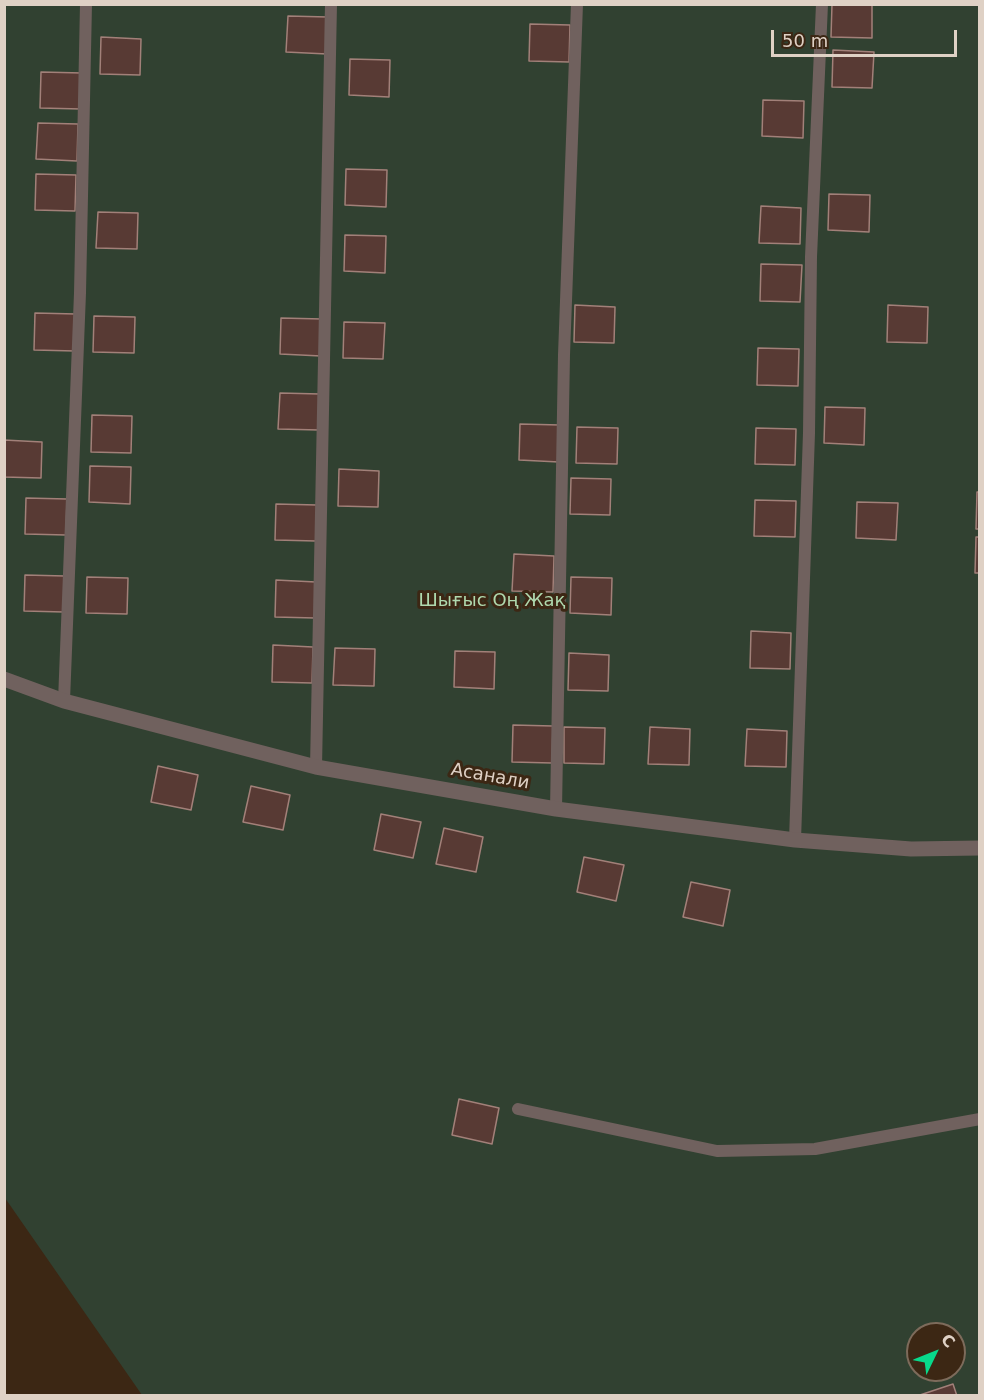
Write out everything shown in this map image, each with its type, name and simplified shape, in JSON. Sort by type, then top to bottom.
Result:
[{"type":"street","name":"Асанали","points":[[4,679],[64,701],[316,767],[556,809],[795,840],[911,849],[980,848]]},
{"type":"lane","points":[[64,701],[80,293],[86,4]]},
{"type":"lane","points":[[316,767],[332,4]]},
{"type":"lane","points":[[556,809],[564,355],[577,4]]},
{"type":"lane","points":[[795,840],[810,433],[811,257],[822,4]]},
{"type":"lane","points":[[518,1109],[717,1151],[815,1149],[980,1119]]},
{"type":"green space","name":"Шығыс Оң Жақ","points":[[4,5],[979,5],[979,1395],[142,1395],[5,1198]]},
{"type":"building","points":[[832,4],[872,4],[872,38],[831,37]]},
{"type":"building","points":[[288,16],[328,17],[327,54],[286,52]]},
{"type":"building","points":[[530,24],[570,25],[569,62],[529,61]]},
{"type":"building","points":[[101,37],[141,39],[140,75],[100,74]]},
{"type":"building","points":[[833,50],[874,52],[872,88],[832,87]]},
{"type":"building","points":[[350,59],[390,60],[389,97],[349,95]]},
{"type":"building","points":[[41,72],[82,73],[81,109],[40,108]]},
{"type":"building","points":[[763,100],[804,101],[803,138],[762,136]]},
{"type":"building","points":[[38,123],[78,124],[77,161],[36,159]]},
{"type":"building","points":[[346,169],[387,170],[386,207],[345,205]]},
{"type":"building","points":[[36,174],[76,175],[75,211],[35,210]]},
{"type":"building","points":[[829,194],[870,195],[869,232],[828,230]]},
{"type":"building","points":[[761,206],[801,208],[800,244],[759,243]]},
{"type":"building","points":[[98,212],[138,213],[137,249],[96,248]]},
{"type":"building","points":[[345,235],[386,236],[385,273],[344,271]]},
{"type":"building","points":[[761,264],[802,265],[800,302],[760,301]]},
{"type":"building","points":[[575,305],[615,307],[614,343],[574,342]]},
{"type":"building","points":[[888,305],[928,307],[927,343],[887,342]]},
{"type":"building","points":[[35,313],[76,314],[75,351],[34,350]]},
{"type":"building","points":[[94,316],[135,317],[134,353],[93,352]]},
{"type":"building","points":[[281,318],[322,319],[321,356],[280,354]]},
{"type":"building","points":[[344,322],[385,323],[383,359],[343,358]]},
{"type":"building","points":[[758,348],[799,349],[798,386],[757,385]]},
{"type":"building","points":[[280,393],[320,394],[319,430],[278,429]]},
{"type":"building","points":[[825,407],[865,408],[864,445],[824,443]]},
{"type":"building","points":[[92,415],[132,416],[131,453],[91,452]]},
{"type":"building","points":[[520,424],[560,425],[559,462],[519,460]]},
{"type":"building","points":[[577,427],[618,428],[617,464],[576,463]]},
{"type":"building","points":[[756,428],[796,429],[795,465],[755,464]]},
{"type":"building","points":[[4,440],[42,442],[41,478],[4,477]]},
{"type":"building","points":[[90,466],[131,467],[130,504],[89,502]]},
{"type":"building","points":[[339,469],[379,471],[378,507],[338,506]]},
{"type":"building","points":[[571,478],[611,479],[610,515],[570,514]]},
{"type":"building","points":[[977,492],[980,492],[980,529],[976,529]]},
{"type":"building","points":[[26,498],[67,499],[66,535],[25,534]]},
{"type":"building","points":[[755,500],[796,501],[795,537],[754,536]]},
{"type":"building","points":[[857,502],[898,503],[896,540],[856,538]]},
{"type":"building","points":[[276,504],[317,505],[316,541],[275,540]]},
{"type":"building","points":[[976,537],[980,537],[980,573],[975,573]]},
{"type":"building","points":[[514,554],[554,556],[553,592],[512,591]]},
{"type":"building","points":[[25,575],[65,576],[64,612],[24,611]]},
{"type":"building","points":[[87,577],[128,578],[127,614],[86,613]]},
{"type":"building","points":[[571,577],[612,578],[611,615],[570,613]]},
{"type":"building","points":[[276,580],[316,582],[315,618],[275,617]]},
{"type":"building","points":[[751,631],[791,633],[790,669],[750,668]]},
{"type":"building","points":[[273,645],[313,647],[312,683],[272,682]]},
{"type":"building","points":[[335,648],[375,649],[374,686],[333,685]]},
{"type":"building","points":[[455,651],[495,652],[494,689],[454,687]]},
{"type":"building","points":[[569,653],[609,655],[608,691],[568,690]]},
{"type":"building","points":[[513,725],[553,726],[552,763],[512,762]]},
{"type":"building","points":[[564,727],[605,728],[604,764],[564,763]]},
{"type":"building","points":[[650,727],[690,729],[689,765],[648,764]]},
{"type":"building","points":[[747,729],[787,731],[786,767],[745,766]]},
{"type":"building","points":[[158,766],[198,775],[191,810],[151,802]]},
{"type":"building","points":[[251,786],[290,795],[283,830],[243,822]]},
{"type":"building","points":[[381,814],[421,822],[413,858],[374,850]]},
{"type":"building","points":[[444,828],[483,837],[476,872],[436,864]]},
{"type":"building","points":[[584,857],[624,865],[616,901],[577,892]]},
{"type":"building","points":[[691,882],[730,890],[723,926],[683,917]]},
{"type":"building","points":[[459,1099],[499,1108],[492,1144],[452,1135]]},
{"type":"building","points":[[953,1384],[957,1396],[917,1396]]}]
